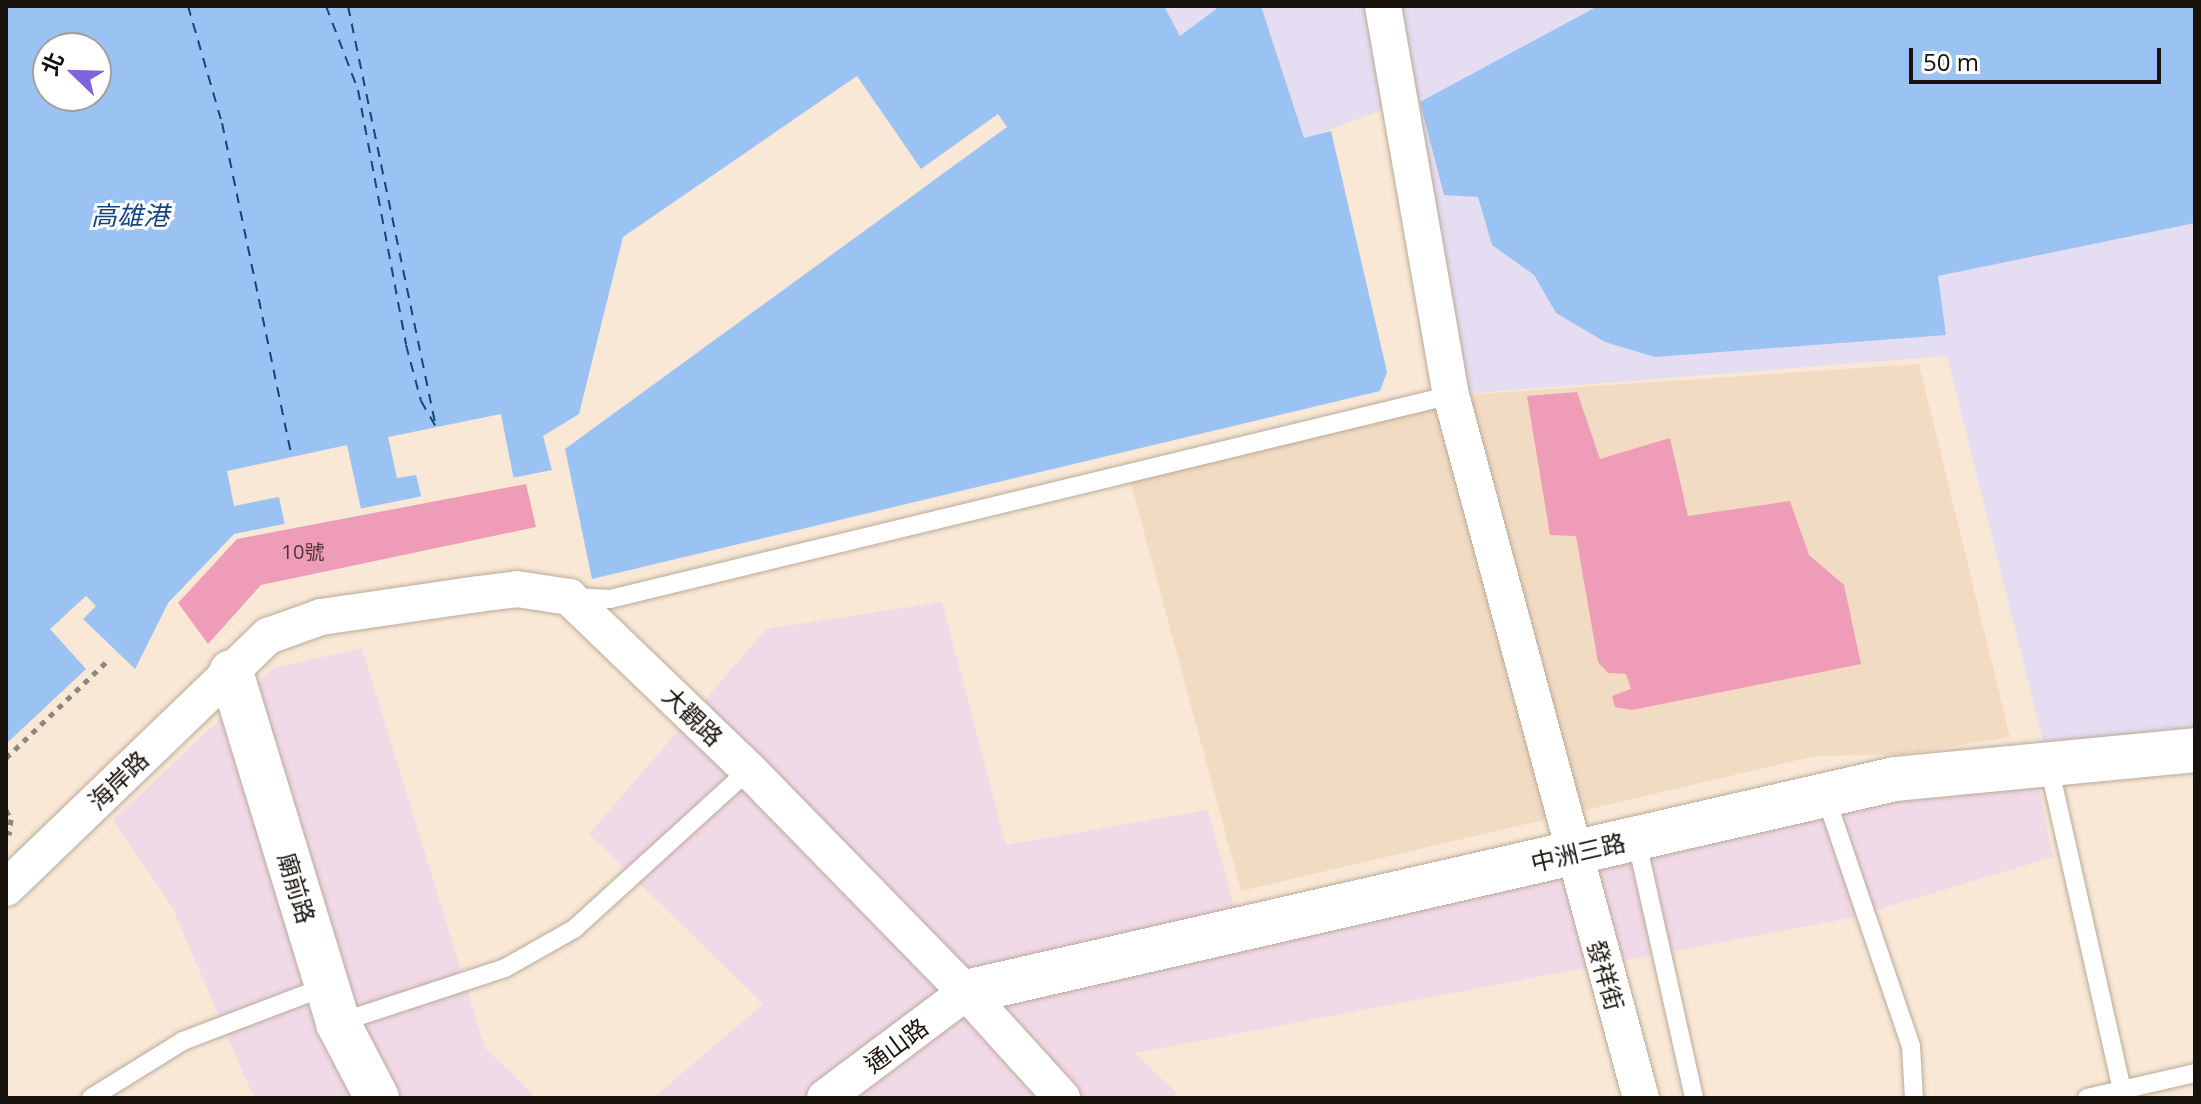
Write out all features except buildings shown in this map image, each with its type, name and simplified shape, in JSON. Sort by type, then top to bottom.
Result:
[{"type":"street","name":"發祥街","points":[[1383,6],[1451,395],[1571,853],[1641,1098]]},
{"type":"street","points":[[231,672],[268,636],[321,617],[517,589],[569,597]]},
{"type":"street","name":"大觀路","points":[[569,597],[749,770],[966,992],[1062,1098]]},
{"type":"street","name":"海岸路","points":[[6,888],[231,672]]},
{"type":"street","name":"廟前路","points":[[231,672],[333,1005],[377,1098]]},
{"type":"street","name":"中洲三路","points":[[966,992],[1895,779],[2195,750]]},
{"type":"street","name":"通山路","points":[[825,1098],[966,992]]},
{"type":"lane","points":[[569,597],[610,599],[1451,395]]},
{"type":"lane","points":[[2049,766],[2122,1089]]},
{"type":"lane","points":[[91,1098],[183,1041],[505,968],[574,929],[749,770]]},
{"type":"lane","points":[[1825,795],[1911,1046],[1914,1098]]},
{"type":"lane","points":[[1636,838],[1694,1098]]},
{"type":"lane","points":[[2087,1098],[2195,1073]]},
{"type":"path","points":[[6,758],[107,661]]},
{"type":"path","points":[[6,810],[11,826],[6,838]]},
{"type":"shaded area","points":[[1164,6],[1220,6],[1180,36]]},
{"type":"shaded area","points":[[1261,6],[1598,6],[1421,102],[1478,196],[1492,245],[1534,275],[1556,313],[1655,357],[1946,334],[1938,276],[2195,223],[2195,750],[2049,766],[1947,356],[1451,395],[1396,105],[1304,139]]},
{"type":"shaded area","points":[[1919,364],[2010,737],[1906,754],[1815,756],[1241,891],[1127,469],[1388,400]]},
{"type":"shaded area","points":[[942,602],[1006,845],[1208,810],[1245,947],[1865,803],[2038,783],[2053,857],[1850,918],[1135,1053],[1177,1093],[1172,1098],[653,1098],[763,1004],[589,834],[766,629]]},
{"type":"shaded area","points":[[362,648],[485,1048],[537,1098],[254,1098],[172,907],[113,820],[274,668]]},
{"type":"water","name":"高雄港","points":[[6,6],[1164,6],[1180,36],[1220,6],[1261,6],[1304,138],[1331,131],[1387,372],[1380,391],[592,579],[565,449],[1007,127],[998,114],[921,169],[857,76],[623,237],[579,414],[543,436],[552,470],[234,534],[168,603],[135,669],[83,619],[96,606],[86,596],[50,629],[86,669],[6,744]]},
{"type":"water","points":[[1598,6],[2195,6],[2195,223],[1938,276],[1946,335],[1655,357],[1605,342],[1556,313],[1534,275],[1492,245],[1478,197],[1444,195],[1420,102]]},
{"type":"pier","points":[[501,414],[514,480],[422,499],[416,475],[397,478],[388,437]]},
{"type":"pier","points":[[347,445],[361,509],[285,525],[279,497],[234,506],[227,471]]},
{"type":"ferry route","points":[[188,6],[222,123],[292,457]]},
{"type":"ferry route","points":[[326,6],[358,90],[406,345],[421,401],[436,427]]},
{"type":"ferry route","points":[[348,6],[435,421]]}]
